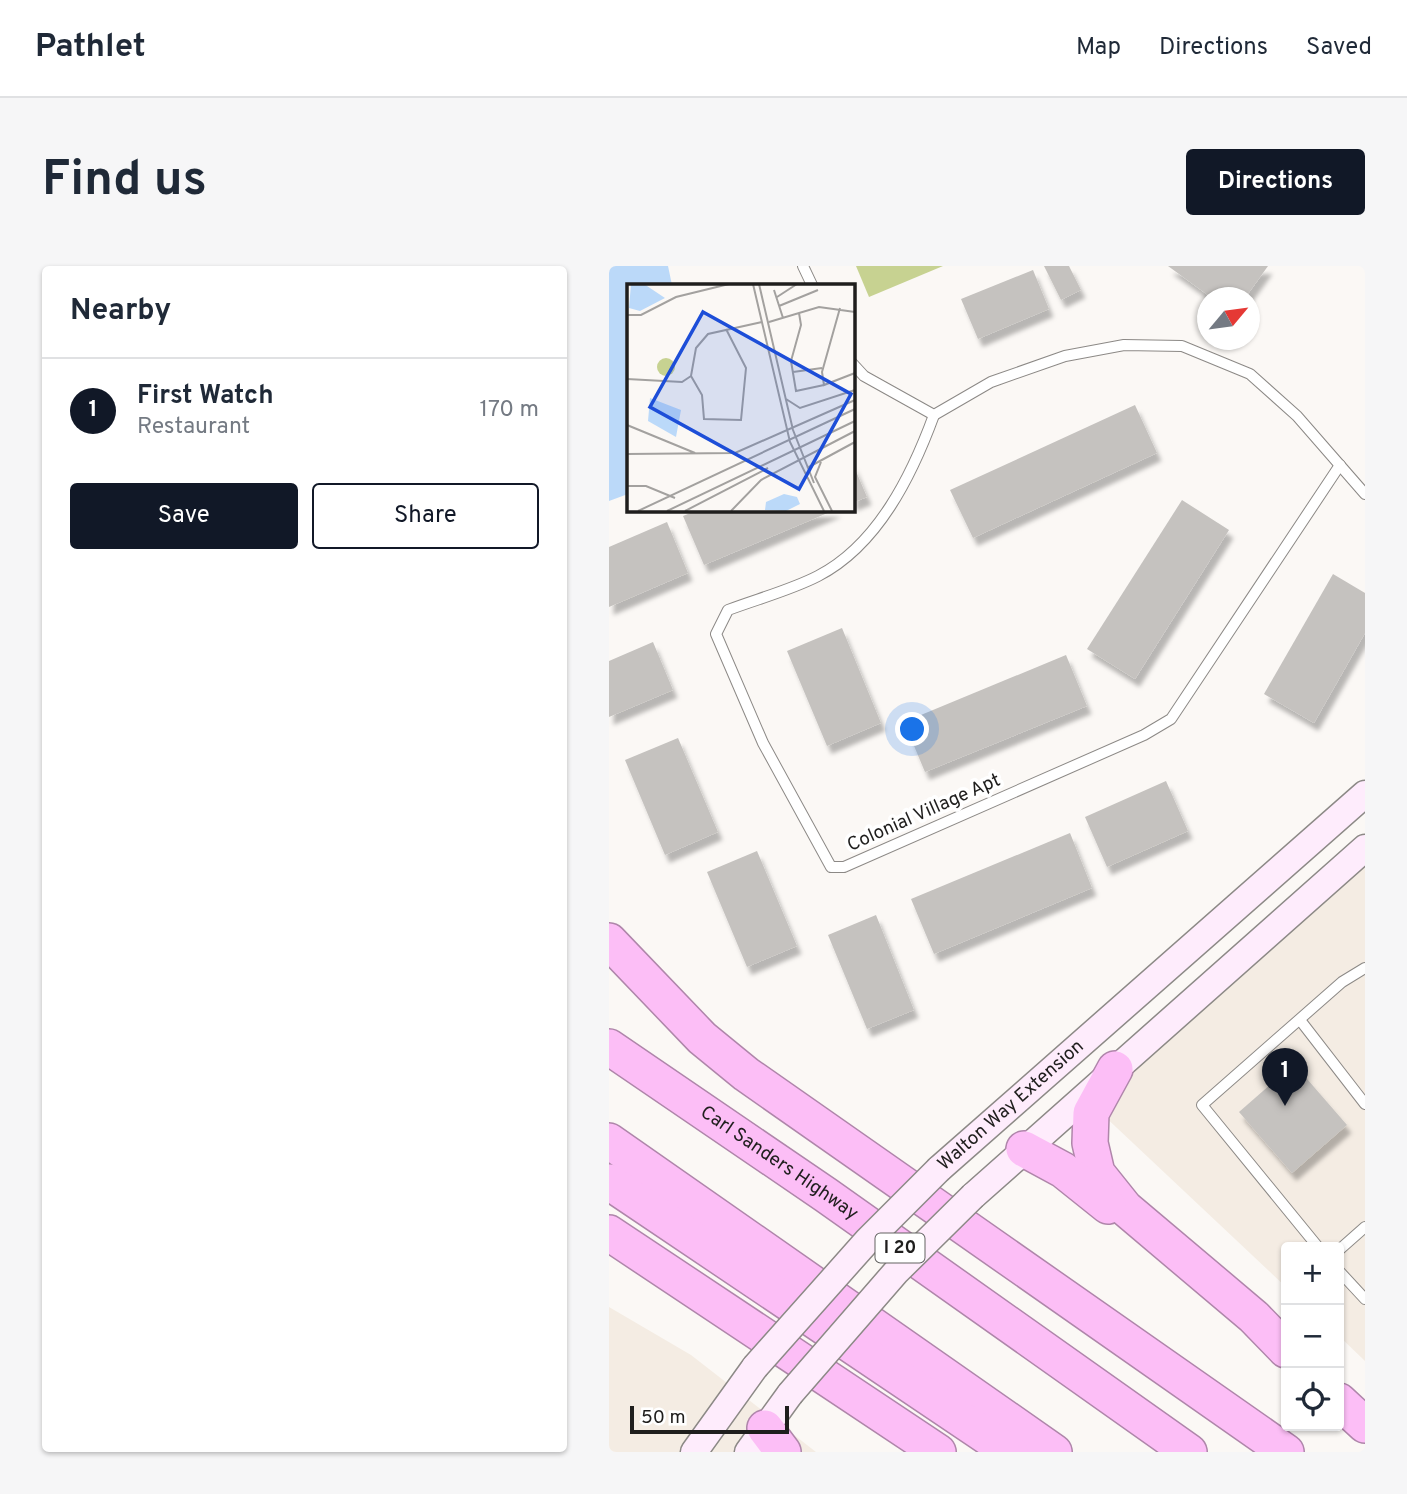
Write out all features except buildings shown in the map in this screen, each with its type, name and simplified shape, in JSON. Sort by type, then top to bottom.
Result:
[{"type":"highway","points":[[609,941],[702,1038],[746,1073],[1286,1452]]},
{"type":"highway","name":"Carl Sanders Highway","points":[[609,1047],[826,1195],[1189,1452]]},
{"type":"highway","points":[[1115,1069],[1091,1113],[1090,1143],[1097,1173],[1125,1208],[1254,1317],[1281,1347]]},
{"type":"highway","points":[[609,1141],[1054,1452]]},
{"type":"highway","points":[[1024,1149],[1063,1170],[1088,1189],[1281,1348]]},
{"type":"highway","points":[[609,1182],[1010,1452]]},
{"type":"highway","points":[[609,1233],[937,1452]]},
{"type":"highway","points":[[1344,1406],[1365,1425]]},
{"type":"main road","name":"Walton Way Extension","points":[[694,1452],[752,1372],[868,1240],[939,1169],[1365,794]]},
{"type":"main road","points":[[765,1444],[790,1394],[896,1272],[1024,1149],[1365,848]]},
{"type":"main road","points":[[979,1131],[1024,1149]]},
{"type":"main road","points":[[752,1372],[765,1444]]},
{"type":"lane","points":[[803,266],[812,284]]},
{"type":"lane","points":[[854,365],[864,376],[934,415],[991,382],[1065,356],[1124,345],[1182,346],[1250,374],[1297,416],[1365,494]]},
{"type":"lane","name":"Colonial Village Apt","points":[[934,415],[916,463],[889,510],[858,545],[819,576],[728,610],[716,634],[764,743],[831,867],[844,867],[1144,735],[1171,719],[1340,465]]},
{"type":"lane","points":[[1314,1242],[1202,1105],[1342,982],[1365,968]]},
{"type":"lane","points":[[1300,1020],[1365,1104]]},
{"type":"lane","points":[[1344,1246],[1365,1227]]},
{"type":"lane","points":[[1344,1276],[1365,1299]]},
{"type":"shaded area","points":[[1365,864],[1365,1361],[1344,1341],[1344,1242],[1281,1242],[1281,1282],[1100,1112],[1113,1084]]},
{"type":"shaded area","points":[[609,1307],[691,1355],[816,1452],[609,1452]]},
{"type":"green space","points":[[856,266],[943,266],[869,297]]},
{"type":"water","points":[[609,266],[668,266],[672,284],[627,284],[627,494],[609,501]]},
{"type":"place","name":"First Watch","points":[[1285,1106]]}]
